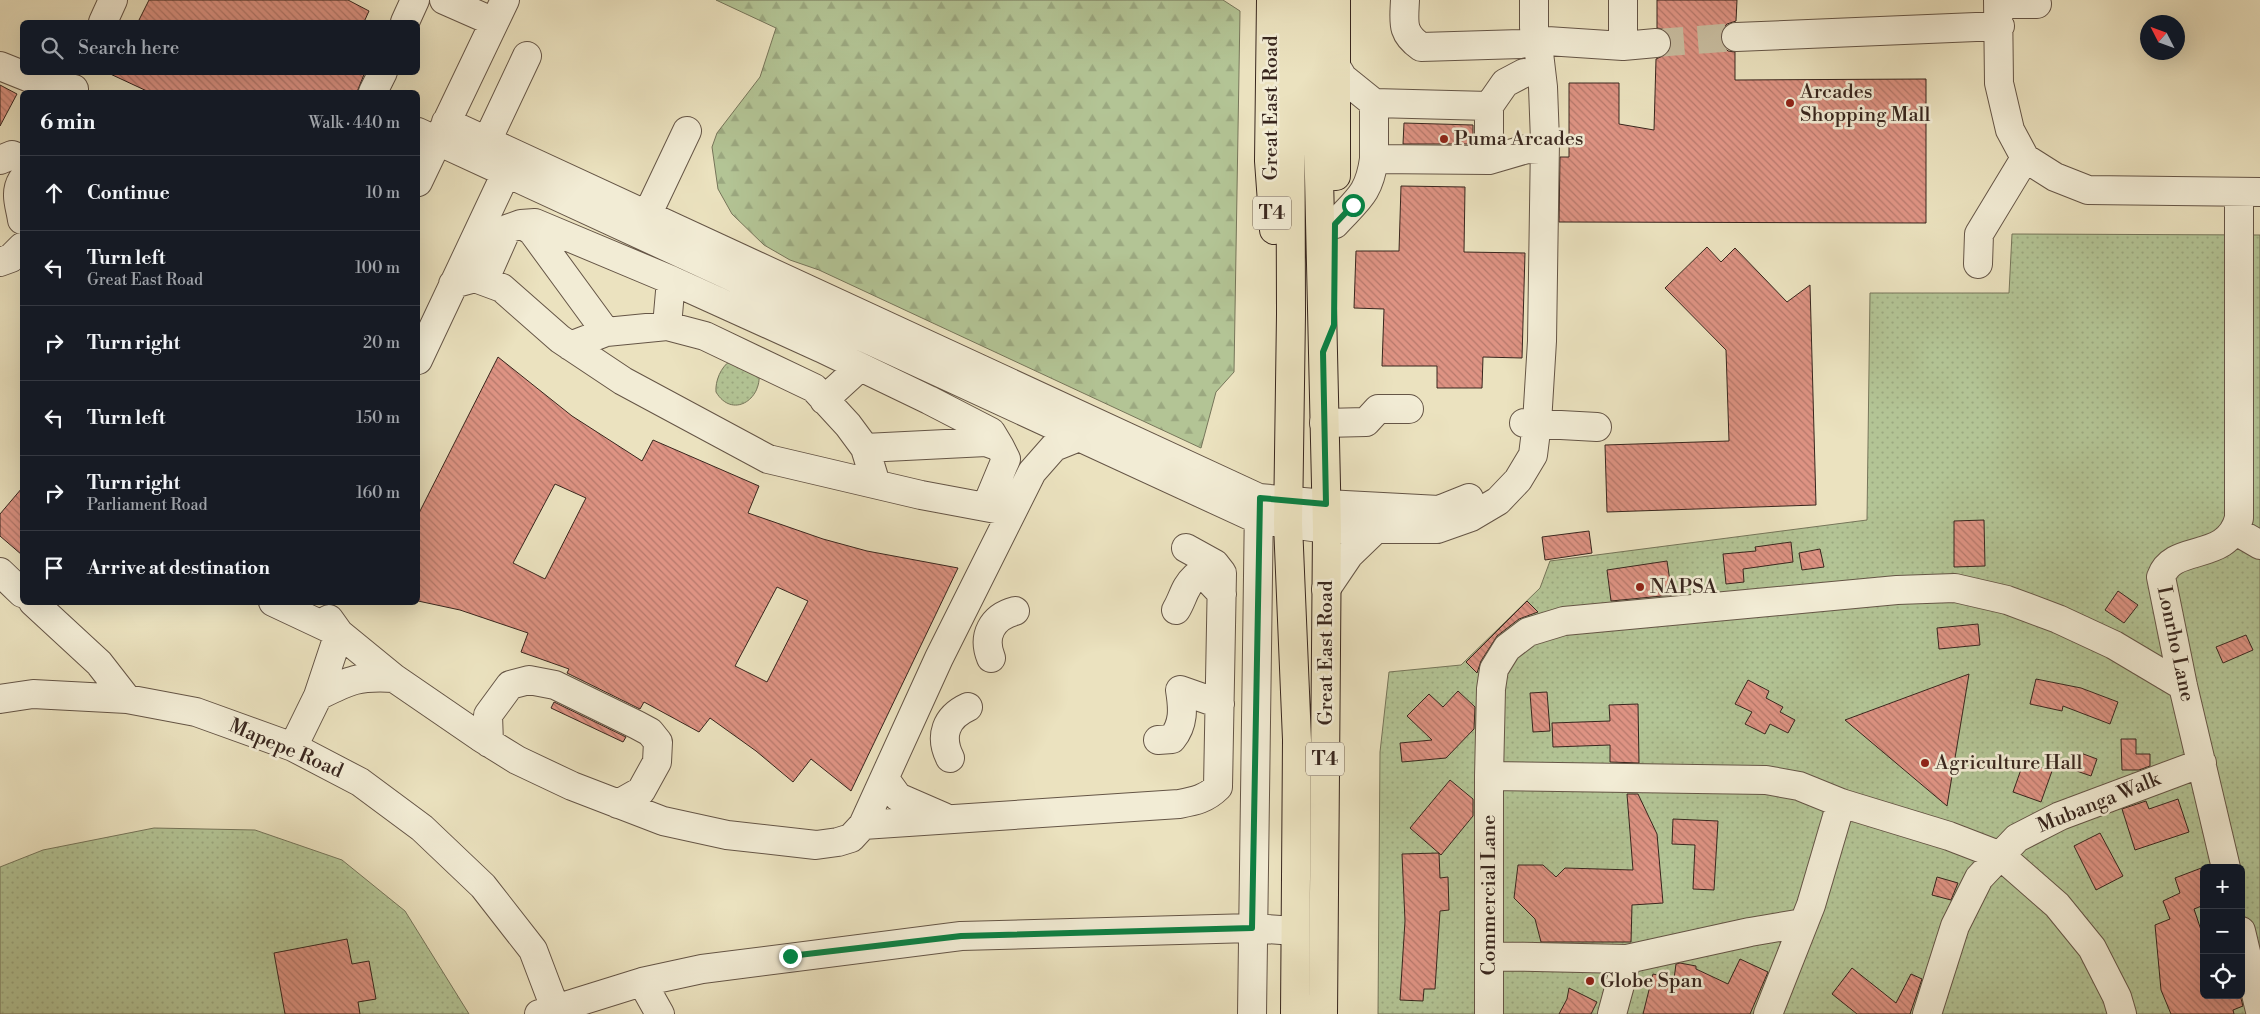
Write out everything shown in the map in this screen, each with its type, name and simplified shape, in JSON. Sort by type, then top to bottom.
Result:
[{"type":"main road","name":"Great East Road","points":[[1270,0],[1269,161],[1281,392],[1290,426]]},
{"type":"main road","name":"Great East Road","points":[[1290,0],[1290,426],[1288,512],[1297,740],[1295,1014]]},
{"type":"main road","name":"Great East Road","points":[[1315,0],[1326,517],[1323,1014]]},
{"type":"main road","name":"Great East Road","points":[[1323,352],[1334,325],[1336,0]]},
{"type":"street","points":[[104,20],[113,0]]},
{"type":"street","points":[[406,20],[415,0]]},
{"type":"street","points":[[420,176],[434,132],[500,11],[444,0]]},
{"type":"street","points":[[1405,0],[1404,28],[1410,39],[1421,47],[1532,49],[1656,43]]},
{"type":"street","points":[[482,151],[506,173],[642,224],[1079,437],[1259,509],[1326,517],[1375,530],[1437,529],[1471,517],[1498,501],[1518,480],[1533,455],[1531,423],[1526,408],[1536,150],[1532,49],[1534,0]]},
{"type":"street","points":[[1622,0],[1623,46]]},
{"type":"street","points":[[1736,37],[1999,10],[2037,4]]},
{"type":"street","points":[[1999,10],[1998,83],[2010,130],[2025,158],[2055,177],[2088,190],[2249,192],[2240,494],[2236,531],[2260,544]]},
{"type":"street","points":[[1489,160],[1488,106],[1532,49]]},
{"type":"street","points":[[482,151],[527,56]]},
{"type":"street","points":[[0,66],[20,74]]},
{"type":"street","points":[[1337,68],[1344,78],[1374,103],[1488,106]]},
{"type":"street","points":[[22,75],[40,82],[77,85]]},
{"type":"street","points":[[375,90],[381,75]]},
{"type":"street","points":[[1335,224],[1365,192],[1371,178],[1374,159],[1374,103]]},
{"type":"street","points":[[642,224],[687,131]]},
{"type":"street","points":[[434,132],[482,151],[642,224],[1259,509]]},
{"type":"street","points":[[1374,159],[1489,160],[1536,150]]},
{"type":"street","points":[[0,160],[12,155],[20,158]]},
{"type":"street","points":[[1978,264],[1979,234],[2025,158]]},
{"type":"street","points":[[420,356],[506,173]]},
{"type":"street","points":[[20,184],[18,187],[18,198],[20,209]]},
{"type":"street","points":[[484,281],[507,229],[521,224],[535,223],[671,280],[860,367],[991,432],[1006,459],[999,509],[974,645]]},
{"type":"street","points":[[521,224],[532,231],[606,332]]},
{"type":"street","points":[[0,262],[11,258],[20,249]]},
{"type":"street","points":[[453,284],[475,278],[502,288],[570,346],[623,381],[768,458],[876,484],[999,509]]},
{"type":"street","points":[[667,326],[671,280]]},
{"type":"street","points":[[570,346],[606,332],[667,326],[705,336],[814,388],[848,425],[865,448],[876,484]]},
{"type":"street","points":[[824,400],[860,367]]},
{"type":"street","points":[[1324,423],[1366,422],[1378,409],[1409,409]]},
{"type":"street","points":[[1531,423],[1597,427]]},
{"type":"street","points":[[1326,517],[1439,510],[1463,502],[1498,480],[1520,449],[1531,423]]},
{"type":"street","points":[[999,509],[1054,447],[1079,437]]},
{"type":"street","points":[[865,448],[986,442],[1000,447]]},
{"type":"street","points":[[1252,1014],[1259,509]]},
{"type":"street","points":[[1326,590],[1349,555],[1375,530]]},
{"type":"street","name":"Lonrho Lane","points":[[2225,864],[2183,686],[2161,577],[2170,562],[2218,545],[2236,531]]},
{"type":"street","points":[[864,825],[1179,804],[1200,800],[1209,796],[1218,787],[1222,573],[1215,564],[1186,548],[1190,563],[1186,585],[1176,610]]},
{"type":"street","points":[[0,572],[20,591]]},
{"type":"street","name":"Commercial Lane","points":[[1489,1014],[1491,689],[1494,669],[1507,648],[1528,632],[1564,621],[1897,590],[1955,588],[2007,600],[2058,619],[2114,645],[2183,686]]},
{"type":"street","points":[[36,605],[98,663],[127,699]]},
{"type":"street","points":[[279,605],[339,633],[394,678],[455,720],[518,760],[572,786],[629,797],[655,818],[727,835],[816,845],[851,838],[864,825],[885,779],[974,645],[998,619],[1006,613],[1015,611]]},
{"type":"street","points":[[319,605],[339,633]]},
{"type":"street","points":[[293,748],[318,696],[339,633]]},
{"type":"street","points":[[318,696],[349,680],[371,677],[394,678]]},
{"type":"street","points":[[455,720],[474,719],[488,715],[510,685],[529,680],[555,685],[650,732],[658,742],[657,762],[629,797]]},
{"type":"street","points":[[1158,740],[1172,739],[1180,729],[1183,709],[1180,690],[1220,704]]},
{"type":"street","name":"Mapepe Road","points":[[0,700],[33,694],[127,699],[196,712],[293,748],[360,782],[422,828],[483,886],[533,950],[547,1011]]},
{"type":"street","points":[[950,758],[944,742],[947,726],[952,718],[968,707]]},
{"type":"street","points":[[488,715],[489,742]]},
{"type":"street","name":"Mubanga Walk","points":[[1927,1014],[1955,926],[1980,878],[2018,838],[2060,816],[2202,763]]},
{"type":"street","points":[[1489,776],[1766,780],[1799,786],[1841,803],[1949,836],[2001,856],[2057,905],[2092,948],[2117,997],[2122,1014]]},
{"type":"street","points":[[885,779],[898,797],[950,819]]},
{"type":"street","points":[[1768,1014],[1804,923],[1841,803]]},
{"type":"street","points":[[1489,956],[1627,959],[1750,932],[1804,923]]},
{"type":"street","points":[[547,1011],[642,982],[702,969],[790,956],[961,936],[1252,928],[1295,931]]},
{"type":"street","points":[[2245,948],[2260,1011]]},
{"type":"street","points":[[1612,1014],[1627,959]]},
{"type":"street","points":[[642,982],[660,1014]]},
{"type":"green space","points":[[716,0],[1223,0],[1240,11],[1234,372],[1216,392],[1201,448],[819,270],[790,260],[764,245],[732,214],[718,189],[712,147],[717,133],[760,77],[776,28]]},
{"type":"green space","points":[[2012,234],[2260,235],[2260,1014],[1378,1014],[1380,752],[1389,672],[1461,665],[1540,588],[1550,561],[1867,520],[1870,293],[2009,293]]},
{"type":"green space","points":[[730,361],[759,373],[759,383],[756,391],[745,403],[730,404],[723,400],[716,392],[716,383],[719,375]]},
{"type":"green space","points":[[154,828],[255,830],[342,860],[405,911],[469,1014],[0,1014],[0,867],[43,850]]},
{"type":"building","points":[[149,0],[348,0],[369,11],[365,20],[139,20]]},
{"type":"building","name":"Arcades Shopping Mall","points":[[1657,0],[1737,0],[1736,21],[1727,24],[1722,30],[1720,37],[1723,46],[1728,51],[1735,52],[1735,80],[1926,79],[1926,223],[1559,222],[1560,157],[1569,157],[1569,83],[1619,83],[1619,124],[1654,130],[1656,59],[1665,55],[1670,50],[1672,42],[1663,29],[1657,28]]},
{"type":"building","points":[[112,75],[364,75],[358,90],[145,90]]},
{"type":"building","points":[[0,85],[17,94],[0,126]]},
{"type":"building","points":[[1404,123],[1473,125],[1473,144],[1403,144]]},
{"type":"building","points":[[1401,186],[1465,187],[1464,252],[1525,253],[1522,358],[1483,357],[1482,388],[1437,388],[1437,366],[1382,366],[1384,309],[1354,308],[1356,251],[1399,251]]},
{"type":"building","points":[[1707,247],[1721,262],[1735,248],[1787,302],[1810,285],[1816,505],[1607,512],[1605,445],[1729,441],[1726,350],[1665,288]]},
{"type":"building","points":[[498,357],[572,416],[642,461],[653,440],[759,486],[748,513],[823,539],[867,551],[958,568],[851,791],[811,759],[793,782],[756,751],[710,718],[699,732],[644,702],[640,709],[567,673],[569,669],[521,652],[528,633],[460,610],[420,601],[420,511]],"holes":[[[555,484],[586,498],[545,579],[513,563]],[[777,587],[808,601],[767,682],[735,666]]]},
{"type":"building","points":[[20,490],[20,553],[0,536],[0,514]]},
{"type":"building","points":[[1984,520],[1985,566],[1954,567],[1954,521]]},
{"type":"building","points":[[1589,531],[1592,553],[1545,560],[1542,537]]},
{"type":"building","points":[[1791,542],[1793,562],[1743,569],[1744,582],[1726,584],[1723,554],[1756,551],[1755,547]]},
{"type":"building","points":[[1820,549],[1824,567],[1802,570],[1799,553]]},
{"type":"building","name":"NAPSA","points":[[1667,561],[1672,595],[1611,601],[1607,570]]},
{"type":"building","points":[[2118,591],[2138,605],[2124,623],[2105,610]]},
{"type":"building","points":[[1527,601],[1538,612],[1519,619],[1497,636],[1481,661],[1477,673],[1466,662]]},
{"type":"building","points":[[1978,624],[1980,645],[1939,649],[1937,628]]},
{"type":"building","points":[[2246,635],[2253,650],[2223,663],[2216,647]]},
{"type":"building","name":"Agriculture Hall","points":[[1969,674],[1947,806],[1845,720]]},
{"type":"building","points":[[2036,679],[2081,688],[2118,702],[2110,724],[2063,706],[2062,711],[2030,704]]},
{"type":"building","points":[[1748,680],[1769,691],[1766,698],[1783,707],[1780,712],[1795,720],[1788,733],[1770,724],[1765,734],[1745,724],[1752,712],[1735,704]]},
{"type":"building","points":[[1458,691],[1475,707],[1474,729],[1446,758],[1402,762],[1400,743],[1432,740],[1407,716],[1429,694],[1443,707]]},
{"type":"building","points":[[1547,692],[1550,731],[1533,732],[1530,693]]},
{"type":"building","points":[[554,702],[626,737],[623,742],[551,708]]},
{"type":"building","points":[[1638,704],[1639,763],[1610,762],[1610,745],[1553,747],[1552,723],[1610,721],[1609,705]]},
{"type":"building","points":[[2121,739],[2136,739],[2136,754],[2150,754],[2150,766],[2139,770],[2122,770]]},
{"type":"building","points":[[2078,752],[2097,759],[2091,776],[2071,769]]},
{"type":"building","points":[[2024,761],[2052,771],[2041,802],[2013,792]]},
{"type":"building","points":[[1450,780],[1473,799],[1473,816],[1441,855],[1410,828]]},
{"type":"building","points":[[1627,794],[1638,794],[1657,834],[1663,903],[1632,905],[1631,942],[1541,942],[1535,919],[1514,898],[1518,865],[1543,865],[1556,877],[1565,868],[1633,870]]},
{"type":"building","points":[[2178,799],[2189,832],[2135,850],[2122,809],[2146,801],[2149,809]]},
{"type":"building","points":[[1673,819],[1718,821],[1714,890],[1693,889],[1695,845],[1672,844]]},
{"type":"building","points":[[2100,833],[2123,876],[2096,890],[2074,846]]},
{"type":"building","points":[[1439,853],[1440,878],[1448,877],[1449,910],[1440,911],[1435,989],[1424,989],[1423,1001],[1400,1000],[1405,921],[1402,854]]},
{"type":"building","points":[[2200,869],[2200,907],[2194,909],[2200,927],[2200,999],[2241,999],[2243,1006],[2233,1010],[2234,1014],[2171,1014],[2161,990],[2155,925],[2170,919],[2163,901],[2180,893],[2175,878]]},
{"type":"building","points":[[1937,877],[1958,883],[1951,900],[1932,895]]},
{"type":"building","points":[[347,939],[352,964],[369,961],[376,999],[358,1002],[360,1014],[285,1014],[274,953]]},
{"type":"building","points":[[1740,959],[1768,972],[1750,1014],[1643,1014],[1653,974],[1674,979],[1676,964],[1680,963],[1696,966],[1696,969],[1728,984]]},
{"type":"building","points":[[1852,968],[1896,1003],[1911,974],[1922,979],[1910,1014],[1857,1014],[1832,994]]},
{"type":"building","points":[[1569,988],[1597,1002],[1591,1014],[1559,1014],[1567,999]]},
{"type":"tunnel","points":[[1656,43],[1736,37]]},
{"type":"place","name":"Arcades Shopping Mall","points":[[1790,103]]},
{"type":"place","name":"Puma Arcades","points":[[1444,139]]},
{"type":"place","name":"NAPSA","points":[[1640,587]]},
{"type":"place","name":"Agriculture Hall","points":[[1925,763]]},
{"type":"place","name":"Globe Span","points":[[1590,981]]},
{"type":"route","points":[[790,956],[961,936],[1252,928],[1260,498],[1326,504],[1323,352],[1334,325],[1335,224],[1353,205]]}]
